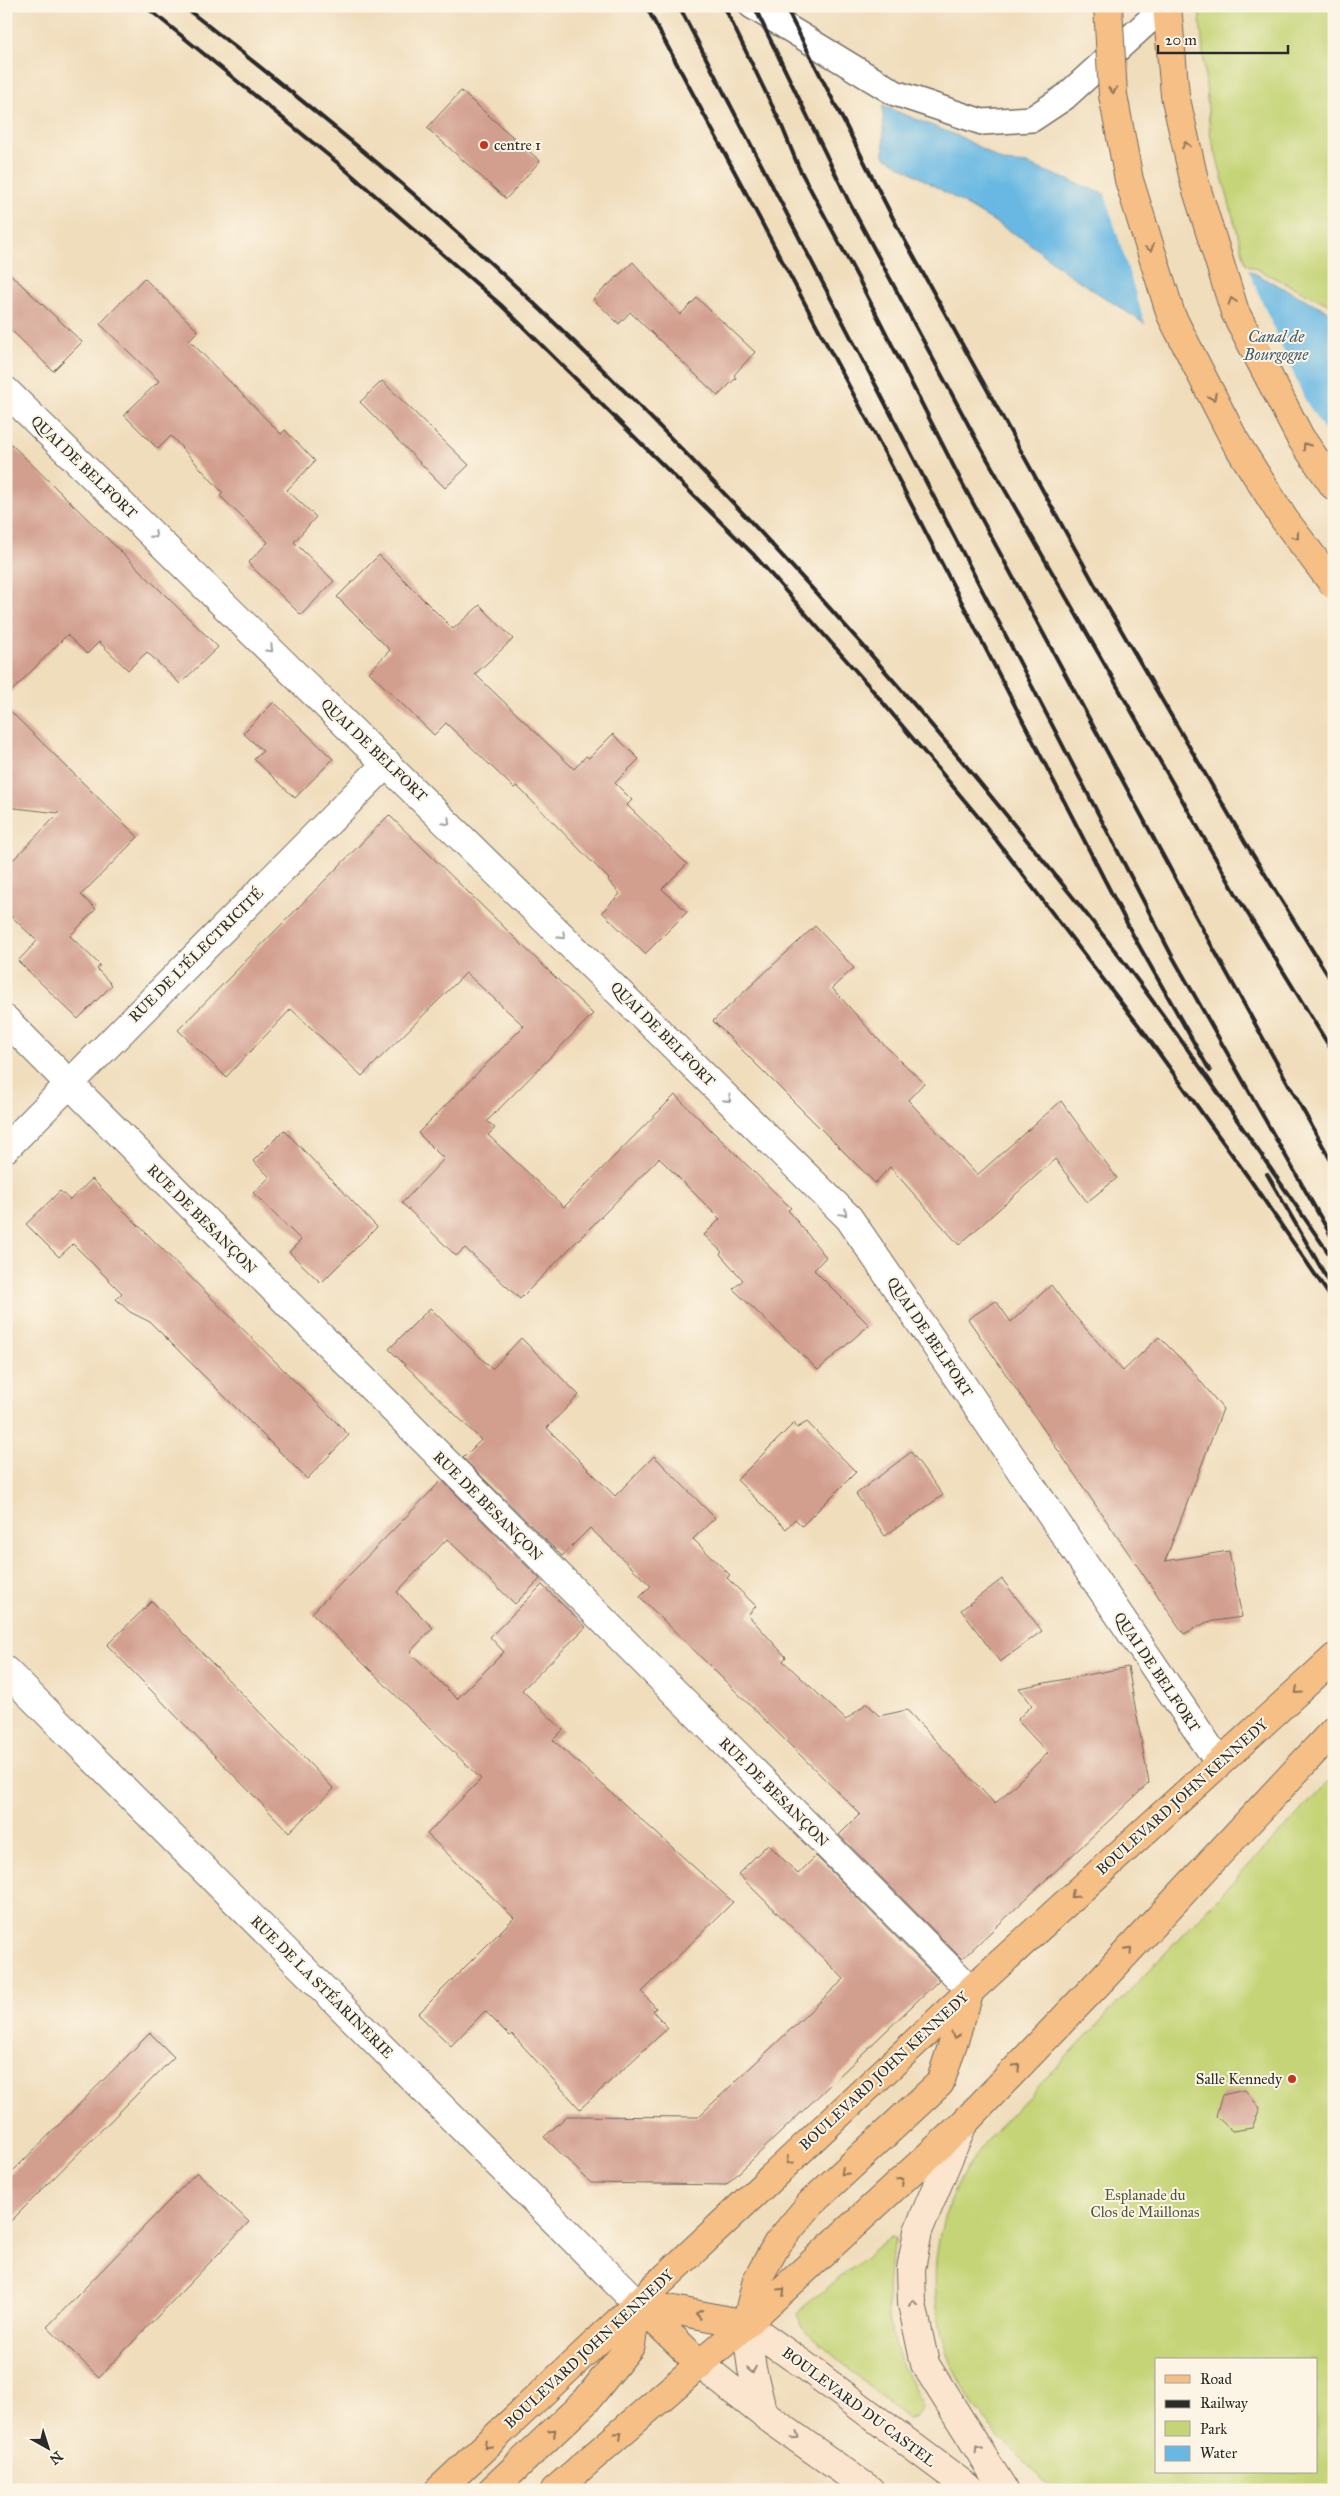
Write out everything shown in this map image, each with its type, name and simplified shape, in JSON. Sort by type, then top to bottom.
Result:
[{"type":"main road","points":[[1108,6],[1113,95],[1129,180],[1171,315],[1234,441],[1284,519],[1334,585]]},
{"type":"main road","points":[[1156,9],[1195,184],[1235,312],[1300,437],[1334,486]]},
{"type":"main road","name":"BOULEVARD JOHN KENNEDY","points":[[439,2490],[971,1990],[1334,1658]]},
{"type":"main road","points":[[555,2490],[701,2365],[963,2124],[1102,1979],[1334,1730]]},
{"type":"main road","points":[[764,2414],[752,2369],[746,2324],[757,2280],[777,2244],[811,2203],[940,2083],[971,1990]]},
{"type":"main road","points":[[963,2124],[918,2230],[911,2269],[912,2304],[925,2364],[1004,2490]]},
{"type":"main road","points":[[637,2303],[746,2324]]},
{"type":"main road","points":[[637,2303],[701,2365],[764,2414],[870,2490]]},
{"type":"main road","points":[[492,2490],[586,2401],[631,2345],[637,2303]]},
{"type":"main road","name":"BOULEVARD DU CASTEL","points":[[746,2324],[971,2490]]},
{"type":"street","name":"QUAI DE BELFORT","points":[[6,391],[849,1218],[1219,1762]]},
{"type":"street","name":"RUE DE L'ÉLECTRICITÉ","points":[[6,1148],[387,763]]},
{"type":"street","name":"RUE DE BESANÇON","points":[[6,1020],[971,1990]]},
{"type":"street","name":"RUE DE LA STÉARINERIE","points":[[6,1671],[637,2303]]},
{"type":"lane","points":[[752,6],[896,93],[982,122],[1032,119],[1065,97],[1156,9]]},
{"type":"green space","points":[[1199,6],[1334,6],[1334,307],[1246,264],[1210,133]]},
{"type":"green space","name":"Esplanade du Clos de Maillonas","points":[[1334,1776],[1334,2490],[1053,2490],[1001,2438],[973,2404],[958,2379],[947,2351],[940,2323],[936,2294],[936,2264],[940,2235],[948,2207],[960,2180],[993,2134]]},
{"type":"green space","points":[[891,2237],[895,2238],[896,2243],[889,2269],[888,2312],[890,2326],[897,2353],[917,2394],[922,2409],[915,2418],[907,2419],[802,2328],[797,2315],[802,2308]]},
{"type":"water","name":"Canal de Bourgogne","points":[[883,106],[963,138],[1004,162],[1027,164],[1122,201],[1248,270],[1334,314],[1334,447],[1067,273],[1025,240],[884,156]]},
{"type":"pier","points":[[1104,191],[1123,199],[1247,267],[1305,400],[1334,445],[1334,449],[1146,327]]},
{"type":"building","name":"centre 1","points":[[461,91],[540,161],[506,199],[427,128]]},
{"type":"building","points":[[633,262],[680,315],[697,298],[755,352],[734,375],[736,378],[718,396],[630,312],[619,324],[593,299]]},
{"type":"building","points":[[6,270],[82,342],[53,371],[6,325]]},
{"type":"building","points":[[144,278],[198,331],[189,340],[281,434],[285,430],[315,461],[287,490],[316,517],[294,542],[334,581],[301,615],[248,563],[268,542],[220,496],[223,493],[171,436],[158,449],[124,415],[159,381],[100,324]]},
{"type":"building","points":[[382,381],[469,465],[445,488],[360,402]]},
{"type":"building","points":[[6,439],[218,647],[180,684],[147,652],[128,670],[99,642],[87,654],[67,635],[6,697]]},
{"type":"building","points":[[379,555],[453,629],[480,605],[513,639],[475,674],[574,769],[586,756],[589,758],[613,734],[639,759],[615,783],[632,800],[627,805],[687,864],[662,889],[687,912],[645,954],[602,912],[620,894],[609,879],[517,786],[514,788],[446,723],[434,735],[369,672],[390,650],[337,597]]},
{"type":"building","points":[[274,702],[333,759],[295,798],[254,759],[263,751],[243,733]]},
{"type":"building","points":[[6,707],[138,837],[81,895],[96,909],[70,936],[100,965],[97,969],[112,985],[78,1019],[18,961],[37,941],[6,911],[6,867],[59,813],[6,807]]},
{"type":"building","points":[[389,815],[593,1014],[487,1121],[495,1128],[488,1135],[564,1207],[675,1095],[791,1208],[788,1210],[826,1257],[814,1270],[869,1325],[818,1370],[733,1289],[743,1280],[720,1254],[722,1252],[704,1235],[720,1219],[659,1158],[520,1299],[465,1248],[456,1256],[402,1203],[444,1159],[418,1133],[524,1026],[466,973],[362,1076],[291,1009],[226,1077],[178,1030]]},
{"type":"building","points":[[815,926],[854,968],[832,988],[877,1038],[924,1083],[908,1100],[977,1175],[1061,1101],[1117,1178],[1087,1202],[1055,1159],[959,1245],[890,1167],[875,1183],[713,1021]]},
{"type":"building","points":[[284,1130],[377,1227],[321,1283],[289,1252],[301,1240],[253,1193],[270,1177],[253,1161]]},
{"type":"building","points":[[92,1179],[349,1435],[307,1479],[150,1322],[130,1312],[116,1299],[122,1293],[73,1244],[59,1257],[26,1224],[60,1191],[70,1200]]},
{"type":"building","points":[[1051,1285],[1072,1313],[1123,1371],[1159,1337],[1189,1367],[1223,1409],[1165,1561],[1229,1551],[1242,1617],[1207,1622],[1184,1634],[968,1319],[996,1301],[1011,1322]]},
{"type":"building","points":[[430,1308],[492,1369],[521,1338],[579,1395],[547,1428],[615,1496],[654,1456],[715,1518],[693,1539],[730,1575],[727,1578],[756,1606],[748,1615],[786,1657],[783,1661],[846,1720],[867,1703],[879,1716],[907,1710],[995,1804],[1048,1753],[1017,1720],[1032,1705],[1019,1688],[1128,1667],[1149,1783],[962,1959],[839,1835],[860,1814],[640,1597],[651,1586],[590,1528],[562,1556],[463,1458],[481,1440],[389,1349]]},
{"type":"building","points":[[807,1422],[856,1472],[802,1526],[795,1519],[786,1529],[737,1480],[794,1423],[797,1428]]},
{"type":"building","points":[[911,1452],[943,1495],[885,1536],[856,1494]]},
{"type":"building","points":[[442,1480],[540,1579],[515,1604],[447,1539],[397,1592],[433,1628],[410,1652],[457,1699],[504,1652],[490,1637],[542,1585],[586,1627],[522,1690],[563,1730],[553,1740],[733,1902],[642,1992],[656,2008],[653,2011],[668,2028],[580,2109],[512,2034],[510,2036],[485,2011],[451,2046],[418,2014],[514,1918],[427,1834],[481,1779],[312,1613]]},
{"type":"building","points":[[1002,1579],[1042,1631],[1000,1662],[961,1610]]},
{"type":"building","points":[[152,1601],[334,1789],[289,1832],[107,1645]]},
{"type":"building","points":[[768,1844],[798,1874],[816,1856],[939,1980],[726,2185],[591,2183],[544,2137],[567,2116],[698,2117],[844,1979],[738,1874]]},
{"type":"building","points":[[150,2033],[174,2057],[6,2226],[6,2178]]},
{"type":"building","points":[[1245,2090],[1260,2108],[1252,2128],[1232,2131],[1216,2116],[1222,2095]]},
{"type":"building","points":[[197,2172],[249,2222],[99,2377],[47,2327]]},
{"type":"railway","points":[[145,6],[339,164],[501,305],[754,555],[869,686],[980,819],[1143,1031],[1251,1181],[1334,1302]]},
{"type":"railway","points":[[183,6],[282,84],[442,219],[584,351],[720,488],[914,704],[1091,920],[1180,1038],[1334,1261]]},
{"type":"railway","points":[[646,6],[888,459],[1133,935],[1210,1071]]},
{"type":"railway","points":[[679,6],[1171,954],[1334,1241]]},
{"type":"railway","points":[[724,6],[781,124],[799,168],[858,278],[960,479],[1208,939],[1334,1166]]},
{"type":"railway","points":[[754,6],[849,202],[977,441],[1240,901],[1334,1054]]},
{"type":"railway","points":[[785,6],[898,228],[1096,587],[1245,842],[1334,985]]},
{"type":"railway","points":[[1267,1174],[1328,1280]]},
{"type":"place","name":"centre 1","points":[[484,145]]},
{"type":"place","name":"Salle Kennedy","points":[[1292,2079]]}]
